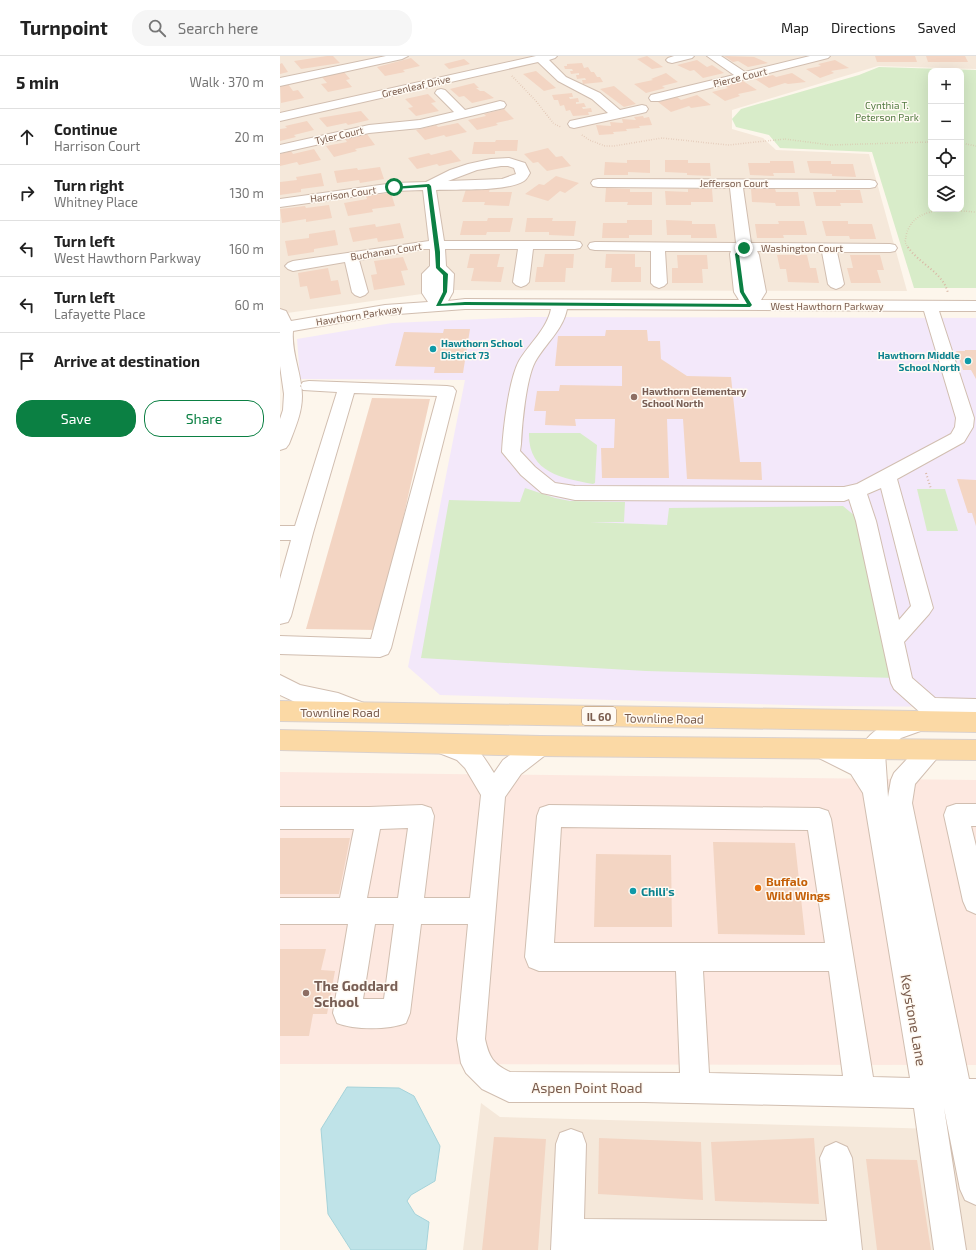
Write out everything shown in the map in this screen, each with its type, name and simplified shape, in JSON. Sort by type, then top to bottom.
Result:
[{"type":"main road","name":"Townline Road","points":[[280,711],[976,722]]},
{"type":"main road","points":[[280,740],[540,746],[976,750]]},
{"type":"street","points":[[350,56],[362,69]]},
{"type":"street","points":[[280,82],[302,77],[362,69],[402,56]]},
{"type":"street","points":[[672,60],[688,56]]},
{"type":"street","points":[[712,56],[743,76]]},
{"type":"street","name":"Pierce Court","points":[[655,98],[824,56]]},
{"type":"street","points":[[546,57],[562,79],[596,96],[617,114]]},
{"type":"street","name":"Greenleaf Drive","points":[[280,116],[383,104],[500,67],[546,57]]},
{"type":"street","points":[[487,59],[500,67]]},
{"type":"street","points":[[302,77],[310,86]]},
{"type":"street","points":[[372,83],[383,104],[399,125],[400,140]]},
{"type":"street","points":[[441,93],[463,114]]},
{"type":"street","name":"Tyler Court","points":[[280,149],[369,129],[420,124],[500,105]]},
{"type":"street","points":[[572,129],[617,114],[642,109]]},
{"type":"street","name":"Harrison Court","points":[[280,203],[394,187],[429,186],[510,182],[521,177],[522,170],[520,166],[509,162],[482,164],[450,174],[429,186]]},
{"type":"street","name":"Jefferson Court","points":[[598,183],[870,184]]},
{"type":"street","points":[[736,183],[744,248],[752,255],[758,292],[750,305]]},
{"type":"street","points":[[429,186],[437,245],[438,268],[430,274],[430,293],[438,305]]},
{"type":"street","name":"Buchanan Court","points":[[293,266],[423,245],[575,245]]},
{"type":"street","points":[[520,282],[526,245]]},
{"type":"street","name":"Washington Court","points":[[595,246],[658,248],[890,248]]},
{"type":"street","points":[[658,248],[660,283]]},
{"type":"street","points":[[829,248],[836,284]]},
{"type":"street","points":[[351,257],[360,292]]},
{"type":"street","points":[[560,304],[559,312],[554,322],[523,371],[512,430],[511,452],[528,471],[549,488],[583,493],[844,494],[863,489],[958,438],[964,427],[965,418],[930,306]]},
{"type":"street","name":"West Hawthorn Parkway","points":[[438,305],[560,304],[976,306]]},
{"type":"street","name":"Hawthorn Parkway","points":[[282,323],[438,305]]},
{"type":"street","points":[[280,444],[292,410],[293,394],[282,323]]},
{"type":"street","points":[[280,645],[380,648],[447,390],[309,386]]},
{"type":"street","points":[[280,616],[303,533],[347,387]]},
{"type":"street","points":[[887,476],[922,608],[892,641]]},
{"type":"street","points":[[856,491],[866,521],[902,682],[930,707],[976,708]]},
{"type":"street","points":[[280,533],[303,533]]},
{"type":"street","points":[[280,684],[295,693],[338,702],[361,712]]},
{"type":"street","points":[[873,749],[893,731],[918,722]]},
{"type":"street","points":[[442,744],[465,753],[473,761],[493,794]]},
{"type":"street","name":"Aspen Point Road","points":[[540,746],[512,767],[493,794],[471,1039],[476,1063],[492,1079],[509,1087],[695,1088],[967,1094]]},
{"type":"street","name":"Keystone Lane","points":[[823,749],[860,767],[875,790]]},
{"type":"street","name":"Keystone Lane","points":[[873,749],[875,790],[927,1093],[950,1250]]},
{"type":"street","points":[[930,750],[903,780],[900,803],[967,1094],[976,1189]]},
{"type":"street","points":[[976,815],[956,815],[976,900]]},
{"type":"street","points":[[280,818],[369,818],[422,816],[396,1013],[347,1013],[369,818]]},
{"type":"street","points":[[841,957],[539,957],[549,816],[819,819],[841,957],[860,1092]]},
{"type":"street","points":[[280,911],[482,911]]},
{"type":"street","points":[[689,957],[695,1088]]},
{"type":"street","points":[[571,1144],[567,1243],[845,1243],[836,1158]]},
{"type":"path","points":[[500,67],[536,101],[554,124],[572,129],[588,140],[605,146],[662,138],[728,145],[785,139],[837,145],[928,142]]},
{"type":"path","points":[[964,144],[975,146]]},
{"type":"path","points":[[948,296],[946,286],[940,277],[910,250],[905,242],[908,226],[916,218],[927,213],[942,210],[976,212]]},
{"type":"path","points":[[926,472],[931,489]]},
{"type":"shaded area","points":[[280,56],[976,56],[976,69],[878,66],[732,110],[732,129],[763,138],[776,150],[869,154],[907,291],[450,290],[280,314]]},
{"type":"shaded area","points":[[530,317],[976,318],[976,707],[822,706],[440,695],[408,667],[465,380],[300,379],[297,339],[392,323]]},
{"type":"shaded area","points":[[280,772],[976,780],[976,1065],[280,1064]]},
{"type":"shaded area","points":[[481,1103],[500,1117],[976,1130],[976,1250],[463,1250]]},
{"type":"green space","name":"Cynthia T. Peterson Park","points":[[879,67],[928,69],[928,212],[964,212],[964,70],[976,70],[976,288],[914,288],[872,152],[780,148],[769,135],[736,127],[732,119],[741,109],[859,75]]},
{"type":"green space","points":[[529,433],[580,433],[597,445],[595,483],[581,482],[559,476],[541,465],[534,457],[530,446]]},
{"type":"green space","points":[[525,488],[555,498],[570,501],[625,502],[624,522],[590,522],[667,525],[669,508],[843,506],[861,521],[896,678],[646,671],[421,658],[449,500],[520,502]]},
{"type":"green space","points":[[917,489],[945,489],[958,531],[927,531]]},
{"type":"water","points":[[347,1087],[399,1088],[414,1096],[440,1146],[435,1181],[411,1195],[407,1201],[415,1214],[429,1222],[426,1250],[351,1250],[328,1214],[321,1129]]},
{"type":"building","points":[[333,56],[340,63],[301,69],[294,61]]},
{"type":"building","points":[[647,56],[663,67],[652,69],[637,59]]},
{"type":"building","points":[[724,56],[754,57],[768,63],[748,67],[738,61],[733,62]]},
{"type":"building","points":[[875,56],[915,56],[917,62],[877,62]]},
{"type":"building","points":[[926,56],[965,56],[968,62],[928,62]]},
{"type":"building","points":[[411,58],[420,66],[403,70],[405,72],[385,76],[377,67]]},
{"type":"building","points":[[464,59],[470,64],[449,69],[444,64]]},
{"type":"building","points":[[697,60],[707,67],[712,65],[724,73],[703,78],[694,70],[690,71],[677,65]]},
{"type":"building","points":[[835,60],[849,68],[831,71],[834,73],[820,78],[806,69],[821,66],[818,64]]},
{"type":"building","points":[[282,63],[288,72],[280,74],[280,64]]},
{"type":"building","points":[[582,63],[584,68],[588,67],[597,77],[600,77],[603,82],[583,84],[582,80],[586,80],[585,78],[577,79],[576,75],[579,75],[579,73],[571,74],[570,71],[573,71],[572,69],[565,69],[564,66],[567,66],[567,64]]},
{"type":"building","points":[[536,71],[556,88],[544,91],[523,74]]},
{"type":"building","points":[[344,72],[350,79],[346,80],[352,87],[328,92],[321,84],[327,83],[321,76]]},
{"type":"building","points":[[666,73],[678,82],[662,86],[665,88],[646,93],[634,84],[653,80],[651,79]]},
{"type":"building","points":[[792,73],[806,82],[785,83],[769,88],[755,79],[773,75],[776,77]]},
{"type":"building","points":[[743,81],[757,90],[738,94],[740,96],[725,101],[712,92],[728,88],[725,86]]},
{"type":"building","points":[[474,83],[479,88],[476,88],[480,91],[484,91],[494,98],[472,103],[464,96],[459,97],[450,89]]},
{"type":"building","points":[[288,84],[293,91],[298,90],[304,98],[281,103],[280,85]]},
{"type":"building","points":[[614,86],[636,104],[624,107],[600,89]]},
{"type":"building","points":[[572,93],[573,97],[569,97],[570,99],[578,98],[579,102],[576,102],[576,104],[584,103],[586,107],[582,107],[583,109],[591,108],[592,112],[588,112],[589,115],[573,116],[570,110],[566,111],[564,105],[560,106],[558,100],[554,100],[552,95]]},
{"type":"building","points":[[428,94],[436,102],[431,103],[439,111],[416,116],[408,108],[413,107],[405,99]]},
{"type":"building","points":[[697,95],[711,105],[691,108],[689,106],[671,112],[658,102],[677,97],[681,100]]},
{"type":"building","points":[[504,109],[514,119],[496,123],[498,125],[477,130],[468,120],[486,116],[484,114]]},
{"type":"building","points":[[361,111],[369,120],[348,125],[346,123],[327,127],[319,118]]},
{"type":"building","points":[[643,116],[644,118],[649,117],[652,125],[626,129],[627,131],[613,132],[614,134],[599,135],[596,125],[611,126],[610,122],[623,123],[622,119],[636,120],[634,117]]},
{"type":"building","points":[[307,121],[314,130],[294,135],[296,137],[280,141],[280,129],[287,128],[285,126]]},
{"type":"building","points":[[458,123],[467,132],[446,137],[444,135],[425,140],[416,130],[436,125],[438,127]]},
{"type":"building","points":[[367,134],[375,145],[355,149],[357,151],[334,157],[326,146],[347,142],[345,139]]},
{"type":"building","points":[[496,140],[518,140],[517,151],[495,151],[495,154],[472,154],[474,142],[495,142]]},
{"type":"building","points":[[548,148],[556,157],[562,156],[571,166],[547,171],[538,162],[533,163],[524,154]]},
{"type":"building","points":[[314,149],[321,160],[299,165],[297,162],[280,166],[280,154],[291,151],[293,154]]},
{"type":"building","points":[[451,150],[461,161],[439,166],[437,164],[417,169],[408,158],[429,153],[431,155]]},
{"type":"building","points":[[627,160],[650,160],[650,173],[628,172],[628,175],[604,175],[605,162],[627,163]]},
{"type":"building","points":[[665,160],[688,160],[688,163],[710,163],[711,176],[665,172]]},
{"type":"building","points":[[770,161],[793,161],[795,173],[773,173],[774,176],[750,175],[748,163],[770,163]]},
{"type":"building","points":[[807,161],[831,161],[831,164],[853,164],[856,177],[810,173]]},
{"type":"building","points":[[380,167],[384,179],[360,183],[359,180],[337,183],[334,171],[357,168],[358,170]]},
{"type":"building","points":[[321,173],[324,186],[301,189],[301,192],[280,195],[280,182],[297,180],[296,177]]},
{"type":"building","points":[[556,176],[579,183],[565,193],[560,191],[548,201],[525,194],[539,184],[544,185]]},
{"type":"building","points":[[606,188],[630,189],[630,192],[652,192],[652,205],[627,205],[628,202],[605,202]]},
{"type":"building","points":[[466,189],[490,189],[489,192],[512,192],[509,206],[484,205],[485,202],[462,202]]},
{"type":"building","points":[[688,189],[712,189],[713,202],[691,202],[691,205],[666,205],[665,191],[688,192]]},
{"type":"building","points":[[751,189],[775,189],[776,192],[798,192],[800,206],[776,206],[775,203],[752,202]]},
{"type":"building","points":[[836,190],[860,190],[863,203],[840,203],[841,206],[816,206],[813,192],[836,192]]},
{"type":"building","points":[[391,193],[395,206],[372,209],[373,212],[348,216],[344,203],[367,199],[366,196]]},
{"type":"building","points":[[329,205],[332,218],[306,222],[306,219],[282,223],[280,209]]},
{"type":"building","points":[[488,218],[513,218],[510,232],[487,232],[486,235],[460,235],[463,221],[487,221]]},
{"type":"building","points":[[527,218],[553,218],[552,221],[576,221],[574,236],[549,235],[549,232],[525,232]]},
{"type":"building","points":[[627,220],[652,220],[652,235],[629,235],[629,238],[602,238],[603,223],[627,223]]},
{"type":"building","points":[[666,220],[692,221],[692,224],[715,224],[717,238],[691,238],[691,235],[667,235]]},
{"type":"building","points":[[778,221],[804,221],[807,235],[783,235],[784,238],[757,238],[755,224],[779,224]]},
{"type":"building","points":[[822,221],[848,221],[848,224],[872,224],[876,239],[850,239],[849,236],[826,236]]},
{"type":"building","points":[[400,223],[404,238],[378,242],[377,238],[353,242],[349,228],[375,224],[376,227]]},
{"type":"building","points":[[335,230],[338,245],[314,249],[314,252],[288,256],[285,241],[309,238],[309,234]]},
{"type":"building","points":[[470,254],[500,254],[497,267],[504,267],[501,282],[471,281],[474,268],[467,268]]},
{"type":"building","points":[[545,254],[574,254],[573,268],[566,268],[565,282],[535,282],[537,267],[543,267]]},
{"type":"building","points":[[606,254],[635,254],[635,267],[641,267],[641,282],[611,282],[612,268],[605,268]]},
{"type":"building","points":[[677,255],[707,255],[708,269],[702,269],[703,283],[672,283],[672,268],[678,268]]},
{"type":"building","points":[[777,255],[807,255],[810,268],[816,268],[819,283],[788,282],[786,269],[780,269]]},
{"type":"building","points":[[850,255],[880,255],[884,270],[877,270],[881,283],[851,283],[847,268],[853,268]]},
{"type":"building","points":[[403,257],[408,270],[401,271],[405,285],[374,290],[371,275],[377,274],[374,261]]},
{"type":"building","points":[[328,268],[331,281],[338,280],[341,294],[310,299],[307,286],[300,287],[298,273]]},
{"type":"building","name":"Hawthorn School District 73","points":[[444,329],[470,329],[463,373],[434,373],[435,367],[395,366],[404,332],[443,333]]},
{"type":"building","points":[[606,330],[647,330],[648,341],[660,341],[661,359],[687,376],[731,377],[740,462],[761,462],[762,480],[687,479],[683,419],[667,419],[669,478],[602,478],[601,448],[614,448],[615,419],[575,419],[576,426],[545,425],[546,411],[534,411],[537,391],[559,391],[560,385],[622,386],[622,366],[555,366],[558,336],[605,336]]},
{"type":"building","name":"Hawthorn Middle School North","points":[[976,350],[976,379],[971,370],[963,370],[956,351]]},
{"type":"building","points":[[372,398],[430,399],[378,630],[306,629]]},
{"type":"building","points":[[957,479],[976,480],[976,526],[972,513],[968,513]]},
{"type":"building","points":[[280,838],[350,838],[339,894],[280,894]]},
{"type":"building","name":"Buffalo Wild Wings","points":[[713,842],[795,843],[805,935],[718,934]]},
{"type":"building","name":"Chili's","points":[[596,854],[671,855],[672,927],[594,927]]},
{"type":"building","name":"The Goddard School","points":[[280,949],[326,949],[321,970],[335,971],[327,1014],[313,1014],[309,1036],[280,1036]]},
{"type":"building","points":[[494,1137],[546,1139],[538,1250],[482,1250]]},
{"type":"building","points":[[599,1138],[701,1142],[703,1200],[598,1194]]},
{"type":"building","points":[[814,1138],[819,1204],[715,1201],[711,1142]]},
{"type":"building","points":[[866,1159],[917,1160],[931,1250],[877,1250]]},
{"type":"place","name":"Hawthorn School District 73","points":[[433,349]]},
{"type":"place","name":"Hawthorn Middle School North","points":[[968,361]]},
{"type":"place","name":"Hawthorn Elementary School North","points":[[634,397]]},
{"type":"place","name":"Buffalo Wild Wings","points":[[758,888]]},
{"type":"place","name":"Chili's","points":[[633,891]]},
{"type":"place","name":"The Goddard School","points":[[306,993]]},
{"type":"route","points":[[394,187],[429,186],[431,210],[438,252],[438,268],[446,274],[445,292],[438,305],[750,305],[742,292],[737,254],[744,248]]}]
